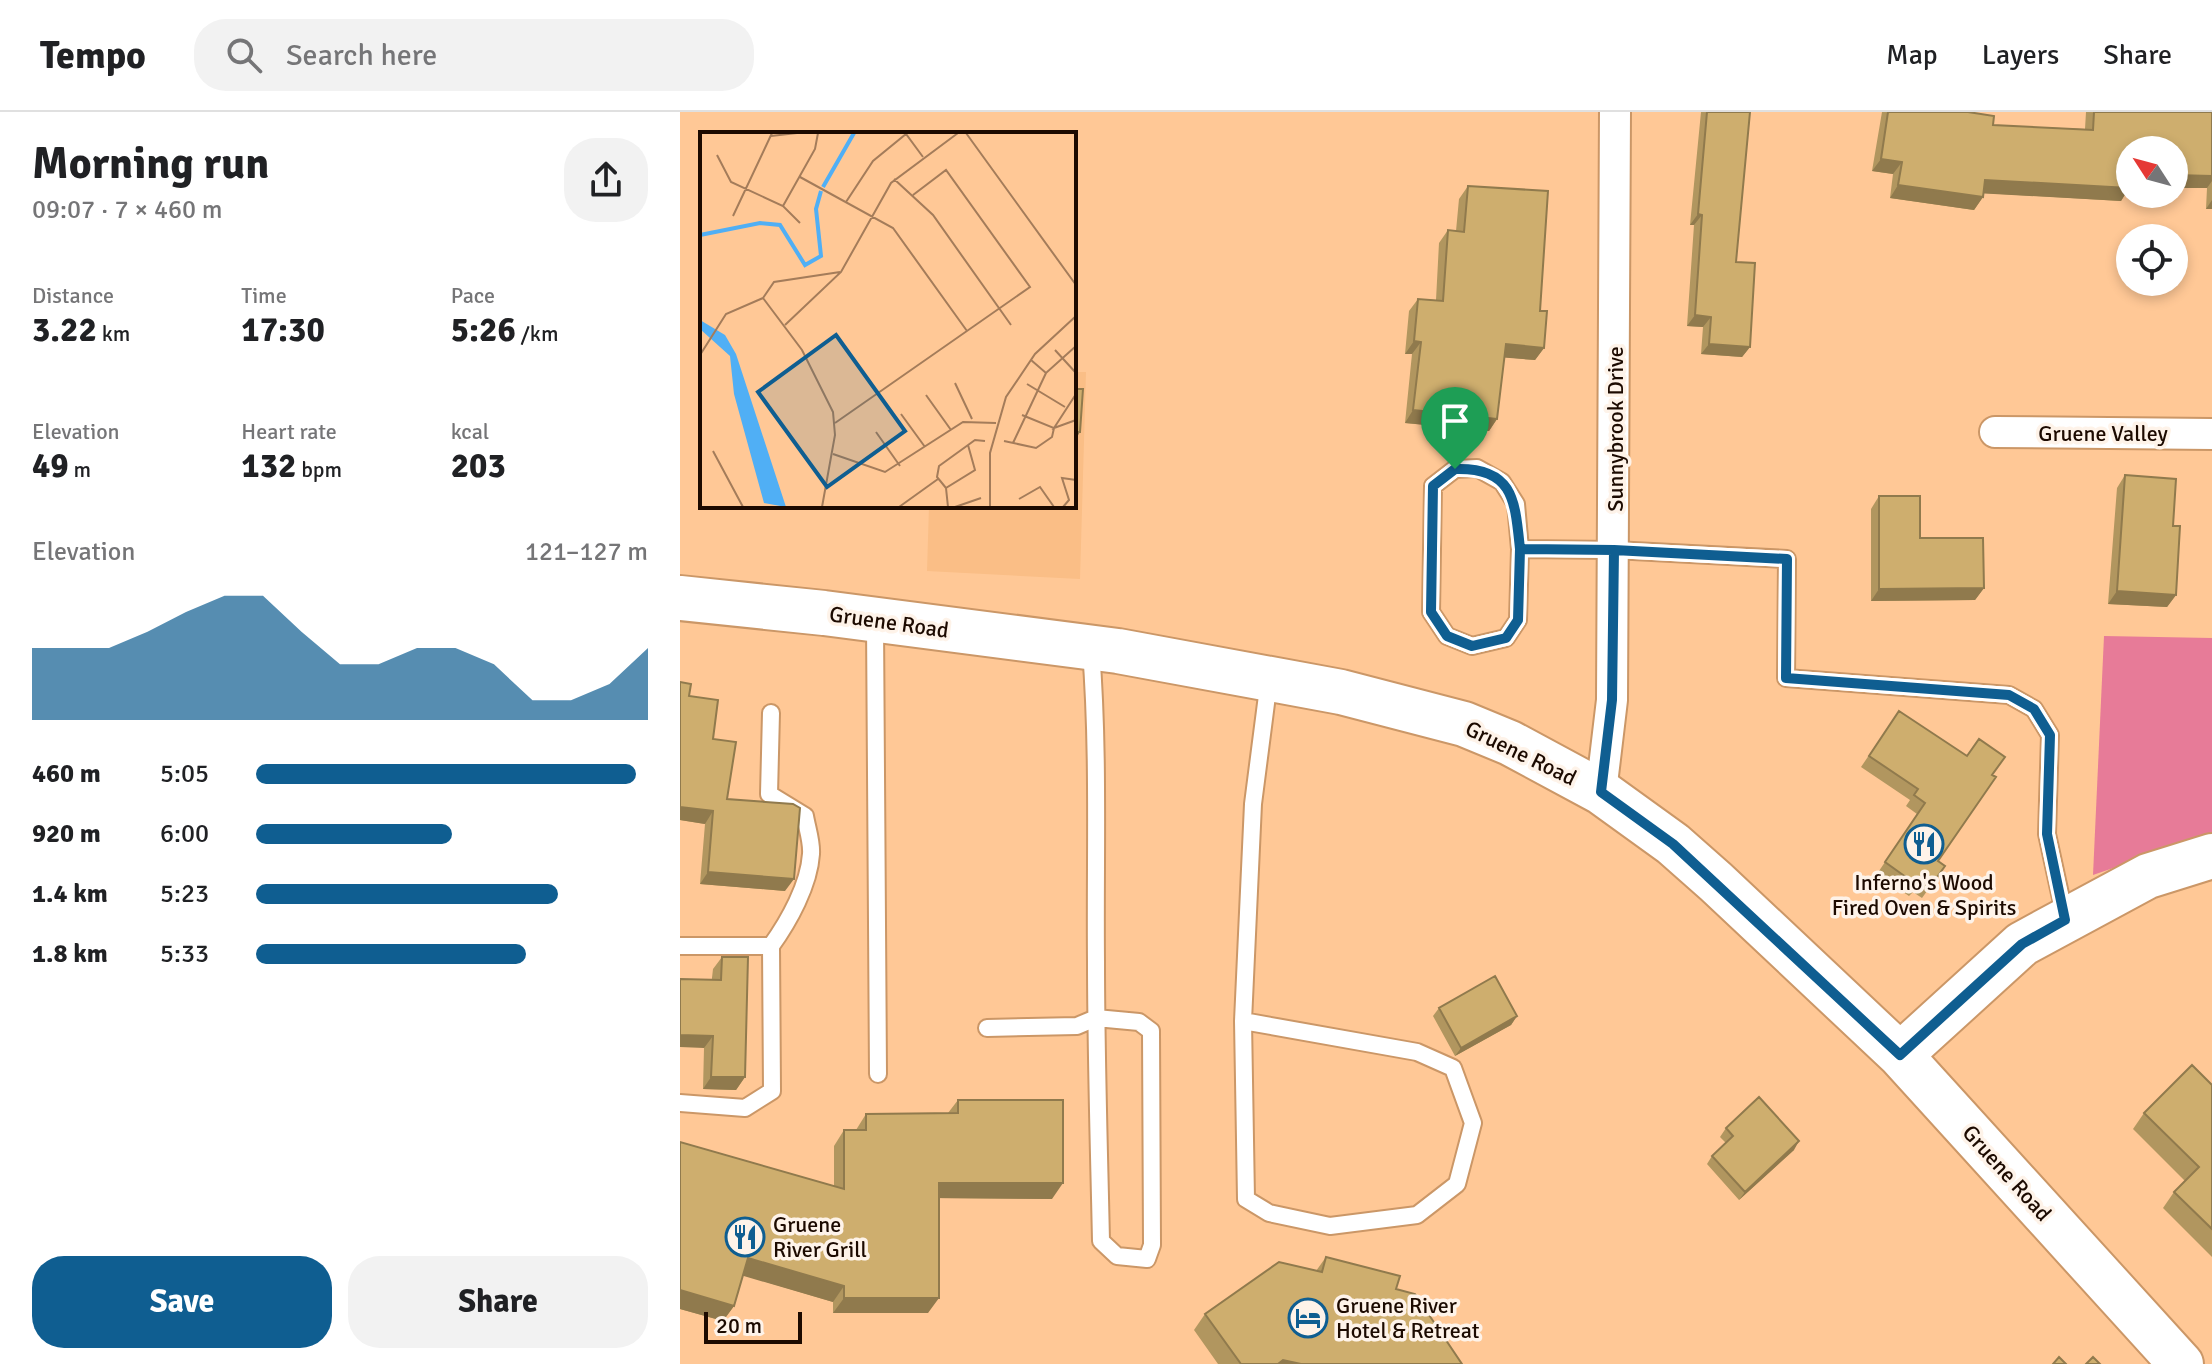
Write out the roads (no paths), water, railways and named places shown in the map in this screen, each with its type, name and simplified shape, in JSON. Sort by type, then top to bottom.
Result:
[{"type":"street","name":"Sunnybrook Drive","points":[[1601,792],[1612,700],[1615,112]]},
{"type":"street","name":"Gruene Valley","points":[[1995,432],[2212,434]]},
{"type":"street","name":"Gruene Road","points":[[680,598],[1091,648],[1270,679],[1354,695],[1464,724],[1510,743],[1601,792],[1673,844],[1900,1055],[2181,1364]]},
{"type":"street","points":[[1900,1055],[2022,944],[2148,876],[2212,856]]},
{"type":"lane","points":[[1477,468],[1502,482],[1516,504],[1520,549],[1518,620],[1506,638],[1472,646],[1447,636],[1431,612],[1433,486],[1455,469],[1477,468]]},
{"type":"lane","points":[[1520,549],[1614,550],[1787,559],[1786,678],[2009,695],[2034,709],[2050,735],[2047,834],[2065,920]]},
{"type":"lane","points":[[875,620],[878,1074]]},
{"type":"lane","points":[[987,1028],[1077,1026],[1096,1018],[1139,1022],[1151,1031],[1152,1245],[1147,1259],[1117,1256],[1101,1241],[1096,1018],[1096,713],[1091,648]]},
{"type":"lane","points":[[1243,1021],[1417,1052],[1453,1068],[1473,1123],[1457,1184],[1417,1215],[1330,1226],[1269,1213],[1246,1199],[1243,1021],[1253,804],[1270,679]]},
{"type":"lane","points":[[680,1103],[745,1108],[772,1091],[771,946],[788,922],[811,853],[805,816],[769,794],[771,713]]},
{"type":"lane","points":[[680,946],[771,946]]},
{"type":"place","name":"Inferno's Wood Fired Oven & Spirits","points":[[1924,844]]},
{"type":"place","name":"Gruene River Grill","points":[[745,1237]]},
{"type":"place","name":"Gruene River Hotel & Retreat","points":[[1308,1318]]}]
